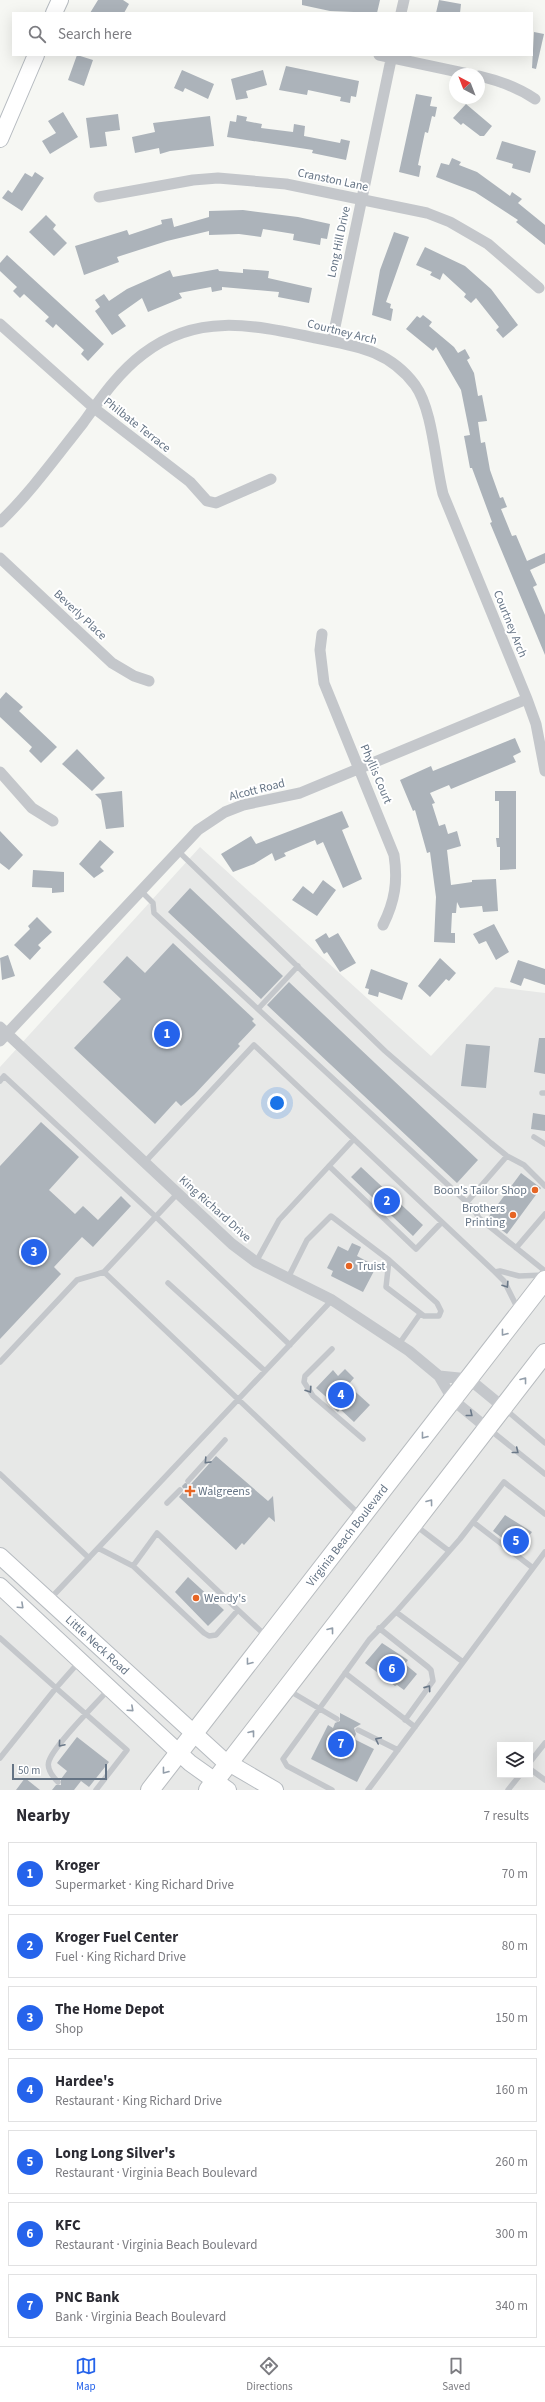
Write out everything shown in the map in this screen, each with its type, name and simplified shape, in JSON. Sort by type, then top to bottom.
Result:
[{"type":"main road","name":"Virginia Beach Boulevard","points":[[150,1790],[545,1280]]},
{"type":"main road","points":[[217,1787],[228,1764],[545,1353]]},
{"type":"street","points":[[54,12],[60,0]]},
{"type":"street","points":[[401,12],[404,0]]},
{"type":"street","points":[[0,139],[36,56]]},
{"type":"street","points":[[392,56],[449,70]]},
{"type":"street","name":"Long Hill Drive","points":[[332,341],[392,56]]},
{"type":"street","points":[[485,78],[518,88],[535,99]]},
{"type":"street","name":"Cranston Lane","points":[[99,197],[193,180],[218,178],[279,183],[427,213],[450,222],[488,244],[539,288]]},
{"type":"street","name":"Philbate Terrace","points":[[0,324],[94,408],[190,482],[207,501],[212,503],[271,480]]},
{"type":"street","name":"Courtney Arch","points":[[0,522],[38,481],[122,372],[144,353],[175,336],[200,328],[226,325],[252,325],[332,341],[378,353],[405,373],[423,399],[429,416],[436,466],[443,494],[527,699],[536,724],[545,771]]},
{"type":"street","name":"Beverly Place","points":[[0,558],[112,663],[134,676],[149,681]]},
{"type":"street","name":"Phyllis Court","points":[[322,634],[320,650],[324,683],[394,855],[397,874],[396,891],[392,907],[383,925]]},
{"type":"street","name":"Alcott Road","points":[[2,1034],[198,830],[225,812],[243,805],[300,793],[527,699]]},
{"type":"street","points":[[0,772],[32,808],[53,821]]},
{"type":"street","name":"King Richard Drive","points":[[2,1034],[232,1244],[256,1262],[332,1300],[399,1344],[439,1376],[453,1400]]},
{"type":"street","points":[[439,1376],[469,1379],[503,1407]]},
{"type":"street","points":[[453,1400],[487,1428]]},
{"type":"street","name":"Little Neck Road","points":[[0,1556],[193,1735],[228,1764],[275,1790]]},
{"type":"street","name":"Little Neck Road","points":[[0,1586],[109,1689],[217,1787]]},
{"type":"lane","points":[[178,851],[385,1051],[507,1156],[524,1165],[545,1186]]},
{"type":"lane","points":[[141,891],[153,903],[154,913],[467,1202],[479,1218],[545,1271]]},
{"type":"lane","points":[[258,1009],[298,966]]},
{"type":"lane","points":[[144,1163],[254,1046],[496,1272],[509,1290],[520,1313]]},
{"type":"lane","points":[[0,1081],[4,1076],[156,1217],[290,1345]]},
{"type":"lane","points":[[534,1137],[545,1144]]},
{"type":"lane","points":[[256,1262],[276,1223],[354,1139]]},
{"type":"lane","points":[[467,1202],[507,1156]]},
{"type":"lane","points":[[328,1166],[416,1249],[442,1222]]},
{"type":"lane","points":[[0,1362],[77,1280],[104,1272],[177,1194]]},
{"type":"lane","points":[[516,1248],[545,1214]]},
{"type":"lane","points":[[288,1278],[307,1240],[330,1216],[389,1260],[437,1303],[441,1311],[439,1316],[432,1318],[420,1314],[386,1287],[389,1260]]},
{"type":"lane","points":[[104,1272],[362,1517]]},
{"type":"lane","points":[[496,1272],[519,1276],[545,1275]]},
{"type":"lane","points":[[168,1283],[265,1371]]},
{"type":"lane","points":[[48,1601],[332,1300]]},
{"type":"lane","points":[[399,1344],[420,1314]]},
{"type":"lane","points":[[332,1349],[305,1376],[304,1382],[313,1396],[363,1439]]},
{"type":"lane","points":[[503,1407],[545,1443]]},
{"type":"lane","points":[[487,1428],[545,1474]]},
{"type":"lane","points":[[188,1481],[225,1440]]},
{"type":"lane","points":[[0,1474],[89,1558]]},
{"type":"lane","points":[[332,1790],[287,1766],[283,1759],[379,1628],[396,1612],[449,1551],[504,1482],[545,1514]]},
{"type":"lane","points":[[167,1503],[180,1490]]},
{"type":"lane","points":[[473,1522],[534,1568]]},
{"type":"lane","points":[[413,1524],[449,1551]]},
{"type":"lane","points":[[133,1566],[157,1533],[268,1638]]},
{"type":"lane","points":[[98,1548],[133,1566],[209,1636],[216,1635],[238,1610]]},
{"type":"lane","points":[[370,1789],[545,1552]]},
{"type":"lane","points":[[396,1612],[463,1662]]},
{"type":"lane","points":[[379,1628],[428,1667],[433,1676],[433,1681],[405,1720]]},
{"type":"lane","points":[[1,1641],[127,1750],[96,1790]]},
{"type":"lane","points":[[0,1758],[56,1688],[80,1661]]},
{"type":"lane","points":[[345,1673],[415,1727]]},
{"type":"lane","points":[[286,1688],[318,1710],[337,1719]]},
{"type":"lane","points":[[58,1782],[48,1769],[49,1761],[58,1746],[109,1689]]},
{"type":"lane","points":[[358,1730],[398,1750]]},
{"type":"lane","points":[[533,1758],[545,1743]]},
{"type":"lane","points":[[533,1771],[545,1780]]},
{"type":"lane","points":[[508,1790],[518,1778]]},
{"type":"shaded area","points":[[200,847],[431,1056],[495,987],[545,993],[545,1790],[0,1790],[0,1067]]},
{"type":"building","points":[[98,0],[123,0],[129,4],[125,12],[91,12]]},
{"type":"building","points":[[302,0],[380,0],[377,12],[330,11],[302,5]]},
{"type":"building","points":[[439,0],[461,4],[460,12],[436,12]]},
{"type":"building","points":[[534,32],[544,34],[536,69],[532,68]]},
{"type":"building","points":[[77,56],[93,60],[84,86],[68,80]]},
{"type":"building","points":[[286,66],[359,81],[356,97],[351,96],[350,103],[340,101],[341,97],[308,90],[307,95],[279,90]]},
{"type":"building","points":[[182,70],[214,84],[208,99],[185,88],[183,92],[174,88]]},
{"type":"building","points":[[263,70],[267,85],[246,91],[248,98],[236,100],[231,79]]},
{"type":"building","points":[[416,94],[432,97],[430,106],[437,107],[435,117],[432,116],[428,133],[425,132],[418,165],[421,166],[419,177],[399,172]]},
{"type":"building","points":[[466,104],[492,126],[484,136],[480,136],[463,123],[461,125],[453,118]]},
{"type":"building","points":[[63,112],[78,137],[50,154],[42,141],[56,133],[48,121]]},
{"type":"building","points":[[118,114],[120,130],[105,132],[107,146],[90,148],[86,118]]},
{"type":"building","points":[[237,115],[247,117],[246,121],[262,124],[261,128],[293,132],[294,124],[305,126],[304,136],[340,143],[341,139],[350,141],[346,160],[312,153],[313,150],[227,137],[230,121],[236,122]]},
{"type":"building","points":[[210,116],[214,146],[170,151],[160,154],[159,148],[135,153],[132,137],[155,132],[153,123]]},
{"type":"building","points":[[502,141],[536,151],[530,173],[512,168],[513,164],[496,159]]},
{"type":"building","points":[[452,158],[461,162],[459,165],[477,172],[510,196],[512,192],[522,199],[518,203],[545,225],[545,245],[516,222],[518,220],[475,192],[436,177],[441,163],[449,165]]},
{"type":"building","points":[[35,172],[44,178],[22,211],[2,198],[8,190],[12,193],[25,173],[32,177]]},
{"type":"building","points":[[243,210],[298,217],[330,224],[327,239],[321,238],[320,245],[293,240],[294,234],[263,229],[261,237],[239,234],[209,235],[209,231],[167,241],[117,257],[119,262],[84,275],[75,246],[127,230],[129,235],[162,224],[161,220],[172,218],[174,227],[209,217],[209,211]]},
{"type":"building","points":[[46,215],[56,225],[53,229],[67,243],[54,256],[29,232]]},
{"type":"building","points":[[394,232],[409,237],[386,302],[391,304],[390,308],[393,309],[391,321],[372,315],[380,270]]},
{"type":"building","points":[[425,247],[465,266],[491,289],[518,325],[503,338],[496,330],[499,327],[476,298],[471,303],[464,297],[466,294],[443,273],[440,280],[430,275],[432,272],[416,265]]},
{"type":"building","points":[[7,255],[104,344],[88,361],[81,354],[84,350],[56,324],[53,328],[45,321],[49,317],[24,294],[20,298],[13,291],[17,287],[0,271],[0,263]]},
{"type":"building","points":[[218,269],[219,271],[243,273],[243,269],[269,271],[268,278],[312,288],[309,303],[278,297],[279,292],[222,287],[222,290],[212,292],[211,287],[179,293],[182,298],[148,312],[142,298],[118,315],[126,326],[112,335],[95,311],[100,307],[95,300],[104,294],[109,301],[127,289],[170,270],[173,277]]},
{"type":"building","points":[[423,315],[432,322],[429,326],[454,347],[458,353],[465,349],[470,358],[467,360],[474,373],[478,396],[482,395],[487,421],[478,422],[481,443],[485,442],[490,470],[500,498],[503,497],[507,507],[501,509],[512,536],[516,535],[527,561],[545,553],[545,563],[530,570],[537,585],[533,587],[545,615],[545,655],[490,523],[492,522],[472,468],[470,468],[464,436],[470,435],[461,390],[436,347],[433,351],[406,329],[417,316],[420,318]]},
{"type":"building","points":[[6,692],[23,707],[19,711],[57,747],[41,763],[29,751],[32,747],[0,717],[0,699]]},
{"type":"building","points":[[515,738],[521,752],[513,756],[516,762],[451,789],[449,785],[430,793],[435,803],[432,804],[439,826],[445,824],[448,834],[457,831],[461,846],[447,850],[451,885],[472,882],[472,880],[496,879],[498,911],[483,912],[482,906],[460,908],[457,902],[456,913],[452,913],[451,933],[455,933],[455,943],[434,942],[436,897],[430,852],[427,853],[415,810],[413,811],[400,780],[431,766],[433,771]]},
{"type":"building","points":[[77,749],[105,778],[92,791],[62,764]]},
{"type":"building","points":[[122,791],[124,827],[106,829],[101,800],[95,794]]},
{"type":"building","points":[[495,791],[516,791],[516,869],[500,870],[500,847],[497,847],[496,838],[499,838],[499,801],[495,801]]},
{"type":"building","points":[[342,811],[349,827],[342,830],[362,879],[343,888],[323,842],[317,845],[315,840],[284,853],[286,856],[275,861],[272,853],[254,864],[233,872],[221,854],[251,836],[256,844]]},
{"type":"building","points":[[0,831],[23,855],[9,870],[0,863]]},
{"type":"building","points":[[100,840],[114,852],[100,867],[104,871],[94,878],[79,864]]},
{"type":"building","points":[[33,870],[64,872],[64,892],[52,893],[52,888],[32,887]]},
{"type":"building","points":[[323,880],[336,890],[317,916],[292,900],[303,886],[313,894]]},
{"type":"building","points":[[190,888],[283,976],[261,999],[168,912]]},
{"type":"building","points":[[37,917],[52,932],[38,945],[41,948],[30,960],[14,945],[30,929],[28,926]]},
{"type":"building","points":[[494,924],[509,952],[496,960],[486,941],[479,944],[473,934]]},
{"type":"building","points":[[326,933],[329,938],[338,933],[356,963],[340,972],[327,952],[324,954],[315,940]]},
{"type":"building","points":[[173,943],[254,1019],[252,1021],[256,1025],[238,1044],[240,1046],[194,1095],[181,1106],[176,1101],[155,1124],[74,1048],[121,999],[103,982],[127,956],[145,973]]},
{"type":"building","points":[[8,955],[15,976],[2,980],[0,958]]},
{"type":"building","points":[[440,958],[456,973],[449,981],[446,979],[430,997],[418,986]]},
{"type":"building","points":[[518,960],[545,969],[545,985],[524,978],[521,986],[510,982]]},
{"type":"building","points":[[371,969],[408,983],[402,1000],[379,992],[378,997],[368,994],[369,989],[365,988]]},
{"type":"building","points":[[289,982],[478,1160],[457,1183],[267,1005]]},
{"type":"building","points":[[539,1038],[545,1038],[545,1074],[534,1072]]},
{"type":"building","points":[[466,1044],[490,1046],[486,1088],[461,1086]]},
{"type":"building","points":[[533,1113],[545,1115],[545,1131],[531,1129]]},
{"type":"building","points":[[41,1122],[79,1157],[49,1190],[75,1214],[83,1206],[98,1220],[121,1196],[131,1206],[93,1247],[82,1237],[54,1267],[61,1274],[0,1339],[0,1166]]},
{"type":"building","points":[[361,1167],[423,1225],[413,1236],[351,1177]]},
{"type":"building","points":[[521,1173],[541,1188],[507,1234],[487,1219]]},
{"type":"building","name":"Truist","points":[[352,1243],[361,1247],[357,1256],[372,1264],[370,1269],[374,1271],[363,1292],[331,1276],[333,1271],[327,1268],[338,1246],[348,1251]]},
{"type":"building","points":[[345,1369],[354,1378],[348,1385],[370,1405],[354,1422],[340,1409],[338,1412],[329,1404],[332,1402],[316,1388],[333,1370],[338,1376]]},
{"type":"building","name":"Walgreens","points":[[216,1456],[268,1501],[273,1496],[275,1522],[269,1517],[244,1545],[242,1543],[236,1550],[179,1497],[184,1491],[182,1486],[185,1483],[191,1484]]},
{"type":"building","points":[[505,1515],[532,1532],[518,1550],[493,1531]]},
{"type":"building","name":"Wendy's","points":[[188,1577],[224,1610],[208,1626],[175,1592]]},
{"type":"building","points":[[382,1643],[408,1660],[405,1664],[417,1674],[404,1690],[397,1685],[395,1686],[365,1663]]},
{"type":"building","points":[[340,1713],[361,1724],[354,1728],[356,1734],[354,1739],[374,1749],[357,1782],[311,1759],[328,1725],[333,1728],[335,1723],[340,1721]]},
{"type":"building","points":[[77,1737],[109,1762],[89,1787],[81,1781],[74,1790],[52,1790],[56,1785],[61,1785],[61,1779],[67,1771],[57,1763]]},
{"type":"building","points":[[25,1778],[40,1790],[16,1790]]},
{"type":"place","name":"Kroger","points":[[167,1034]]},
{"type":"place","name":"Boon's Tailor Shop","points":[[535,1190]]},
{"type":"place","name":"Kroger Fuel Center","points":[[387,1201]]},
{"type":"place","name":"Brothers Printing","points":[[513,1215]]},
{"type":"place","name":"The Home Depot","points":[[34,1252]]},
{"type":"place","name":"Truist","points":[[349,1266]]},
{"type":"place","name":"Hardee's","points":[[341,1395]]},
{"type":"place","name":"Walgreens","points":[[190,1491]]},
{"type":"place","name":"Long Long Silver's","points":[[516,1541]]},
{"type":"place","name":"Wendy's","points":[[196,1598]]},
{"type":"place","name":"KFC","points":[[392,1669]]},
{"type":"place","name":"PNC Bank","points":[[341,1744]]}]
